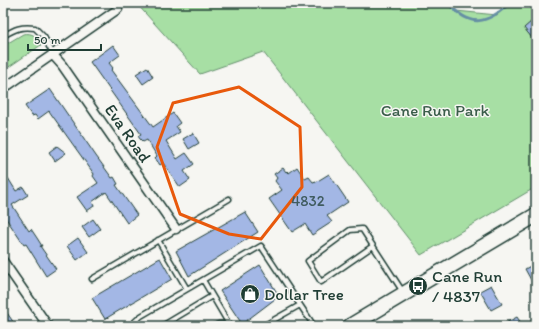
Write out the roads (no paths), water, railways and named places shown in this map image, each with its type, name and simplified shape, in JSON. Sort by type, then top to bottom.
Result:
[{"type":"highway","points":[[350,326],[536,215]]},
{"type":"street","points":[[3,89],[118,9]]},
{"type":"street","name":"Eva Road","points":[[53,55],[67,71],[176,229]]},
{"type":"street","points":[[3,261],[48,326]]},
{"type":"lane","points":[[3,36],[15,29],[25,26],[36,28],[44,37],[53,55]]},
{"type":"lane","points":[[92,279],[228,199]]},
{"type":"lane","points":[[373,246],[321,282],[308,261],[350,230],[362,229],[373,246],[404,294]]},
{"type":"lane","points":[[158,240],[187,289]]},
{"type":"lane","points":[[130,326],[141,316],[261,246],[314,326]]},
{"type":"lane","points":[[203,280],[230,325]]},
{"type":"lane","points":[[162,326],[212,296]]},
{"type":"lane","points":[[263,326],[300,305]]},
{"type":"lane","points":[[214,326],[219,324],[230,325]]},
{"type":"waterway","points":[[448,3],[464,17],[479,21],[494,16],[510,3]]},
{"type":"place","name":"Cane Run / 4837","points":[[418,286]]},
{"type":"place","name":"Dollar Tree","points":[[250,294]]},
{"type":"park label","name":"Cane Run Park","points":[[435,110]]}]
